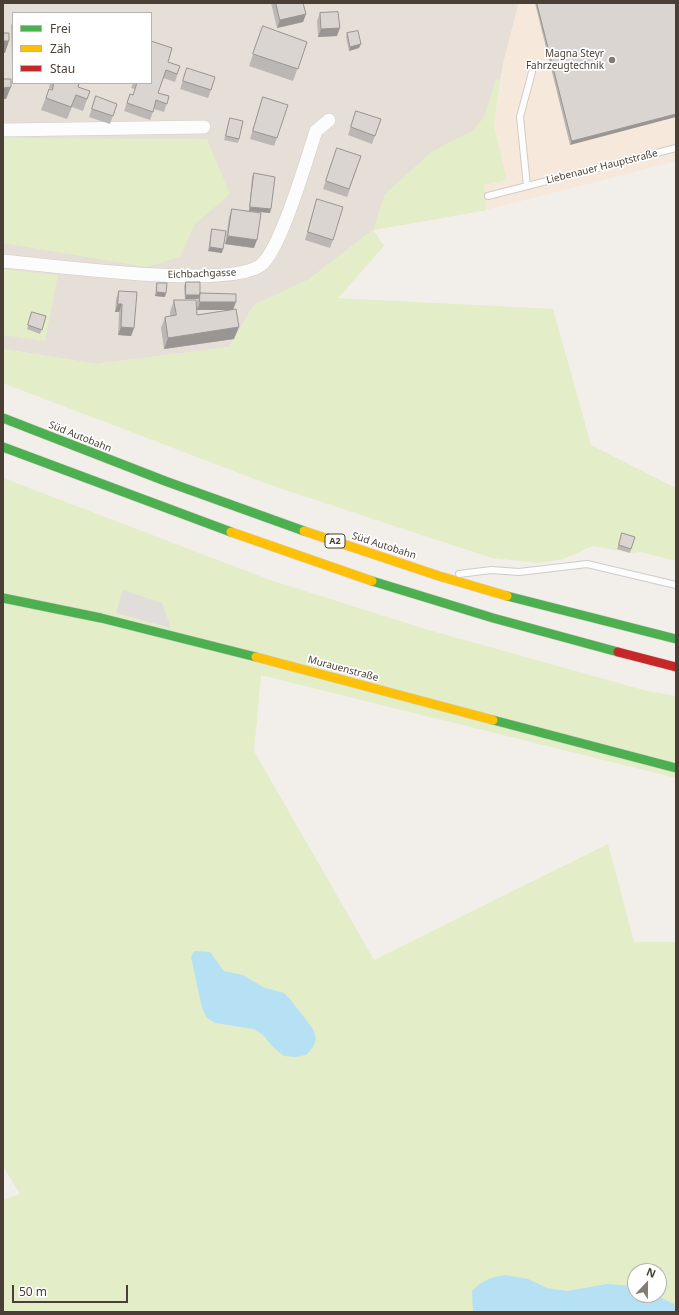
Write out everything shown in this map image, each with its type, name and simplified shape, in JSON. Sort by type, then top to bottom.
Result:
[{"type":"main road","name":"Süd Autobahn","points":[[3,418],[106,459],[285,524],[440,576],[676,639]]},
{"type":"main road","points":[[3,447],[234,535],[432,600],[555,636],[676,667]]},
{"type":"main road","name":"Murauenstraße","points":[[3,598],[93,616],[229,650],[676,768]]},
{"type":"street","name":"Eichbachgasse","points":[[3,261],[172,276],[246,272],[262,264],[280,237],[316,131],[329,120]]},
{"type":"street","points":[[3,130],[204,127]]},
{"type":"lane","points":[[527,186],[520,117],[532,72]]},
{"type":"lane","name":"Liebenauer Hauptstraße","points":[[488,196],[676,148]]},
{"type":"lane","points":[[440,576],[491,570],[519,572],[586,564],[676,585]]},
{"type":"shaded area","points":[[3,3],[519,3],[500,81],[484,185],[486,210],[373,230],[308,280],[254,305],[229,347],[97,364],[3,349]]},
{"type":"shaded area","points":[[519,3],[676,3],[676,161],[486,210],[484,185],[507,180],[494,126],[504,60]]},
{"type":"shaded area","points":[[123,590],[162,603],[171,628],[116,613]]},
{"type":"green space","points":[[496,79],[500,80],[494,126],[507,180],[484,185],[486,210],[373,230],[385,194],[429,154],[449,142],[473,131],[484,117]]},
{"type":"green space","points":[[3,138],[207,139],[230,194],[195,224],[180,257],[146,267],[3,243]]},
{"type":"green space","points":[[373,230],[384,246],[338,298],[553,309],[591,445],[676,488],[676,561],[641,552],[630,553],[593,546],[563,559],[540,563],[492,558],[273,486],[3,383],[3,349],[97,364],[229,347],[254,305],[308,280]]},
{"type":"green space","points":[[3,269],[58,275],[45,341],[3,335]]},
{"type":"green space","points":[[3,478],[270,580],[425,629],[647,691],[676,696],[676,778],[261,675],[254,751],[374,960],[608,844],[634,942],[676,942],[676,1312],[3,1312],[3,1200],[20,1194],[3,1166]]},
{"type":"water","points":[[194,951],[210,952],[224,971],[243,975],[263,987],[284,993],[313,1029],[316,1039],[313,1047],[306,1055],[295,1057],[284,1056],[273,1047],[263,1035],[254,1029],[215,1023],[207,1018],[202,1008],[191,957]]},
{"type":"water","points":[[506,1275],[528,1279],[547,1288],[567,1291],[607,1284],[627,1285],[627,1303],[667,1303],[667,1301],[674,1304],[676,1312],[473,1312],[472,1291],[480,1284],[496,1277]]},
{"type":"building","points":[[276,3],[303,3],[306,14],[280,20]]},
{"type":"building","name":"Magna Steyr Fahrzeugtechnik","points":[[537,3],[676,3],[676,114],[572,141]]},
{"type":"building","points":[[338,12],[340,28],[321,29],[320,13]]},
{"type":"building","points":[[263,26],[307,42],[298,69],[253,54]]},
{"type":"building","points":[[358,31],[361,44],[350,47],[347,33]]},
{"type":"building","points":[[3,33],[9,33],[9,41],[3,41]]},
{"type":"building","points":[[152,41],[172,48],[168,62],[180,66],[177,74],[166,70],[158,93],[169,96],[167,104],[156,100],[153,112],[127,103],[130,94],[133,95],[137,84],[152,84]]},
{"type":"building","points":[[187,68],[215,77],[211,90],[183,81]]},
{"type":"building","points":[[3,79],[11,79],[11,87],[3,88]]},
{"type":"building","points":[[54,84],[79,84],[78,87],[90,91],[87,99],[76,95],[71,107],[46,98],[49,89],[52,90]]},
{"type":"building","points":[[96,96],[117,104],[113,116],[92,109]]},
{"type":"building","points":[[263,97],[288,105],[277,138],[253,131]]},
{"type":"building","points":[[356,111],[381,119],[375,136],[351,127]]},
{"type":"building","points":[[230,118],[243,121],[239,139],[226,136]]},
{"type":"building","points":[[337,148],[361,156],[349,189],[326,181]]},
{"type":"building","points":[[254,173],[275,177],[271,209],[250,207]]},
{"type":"building","points":[[317,199],[343,207],[333,240],[308,232]]},
{"type":"building","points":[[232,209],[261,213],[257,240],[228,236]]},
{"type":"building","points":[[212,229],[226,231],[223,249],[210,247]]},
{"type":"building","points":[[186,282],[200,282],[200,295],[186,295]]},
{"type":"building","points":[[157,283],[167,283],[166,293],[157,292]]},
{"type":"building","points":[[119,291],[137,292],[134,328],[121,327],[122,304],[118,304]]},
{"type":"building","points":[[200,293],[236,294],[236,302],[200,302]]},
{"type":"building","points":[[174,300],[196,300],[197,315],[236,309],[239,327],[168,338],[165,317],[176,315]]},
{"type":"building","points":[[32,312],[46,316],[42,330],[28,325]]},
{"type":"building","points":[[622,533],[635,537],[631,549],[619,545]]},
{"type":"traffic: fast","points":[[3,418],[165,481],[304,531]]},
{"type":"traffic: fast","points":[[3,447],[231,532]]},
{"type":"traffic: fast","points":[[372,581],[493,618],[618,652]]},
{"type":"traffic: fast","points":[[507,596],[676,639]]},
{"type":"traffic: fast","points":[[3,598],[101,618],[256,657]]},
{"type":"traffic: fast","points":[[493,720],[676,768]]},
{"type":"traffic: slow","points":[[304,531],[439,576],[507,596]]},
{"type":"traffic: slow","points":[[231,532],[372,581]]},
{"type":"traffic: slow","points":[[256,657],[493,720]]},
{"type":"traffic: jam","points":[[618,652],[676,667]]},
{"type":"place","name":"Magna Steyr Fahrzeugtechnik","points":[[612,60]]}]
